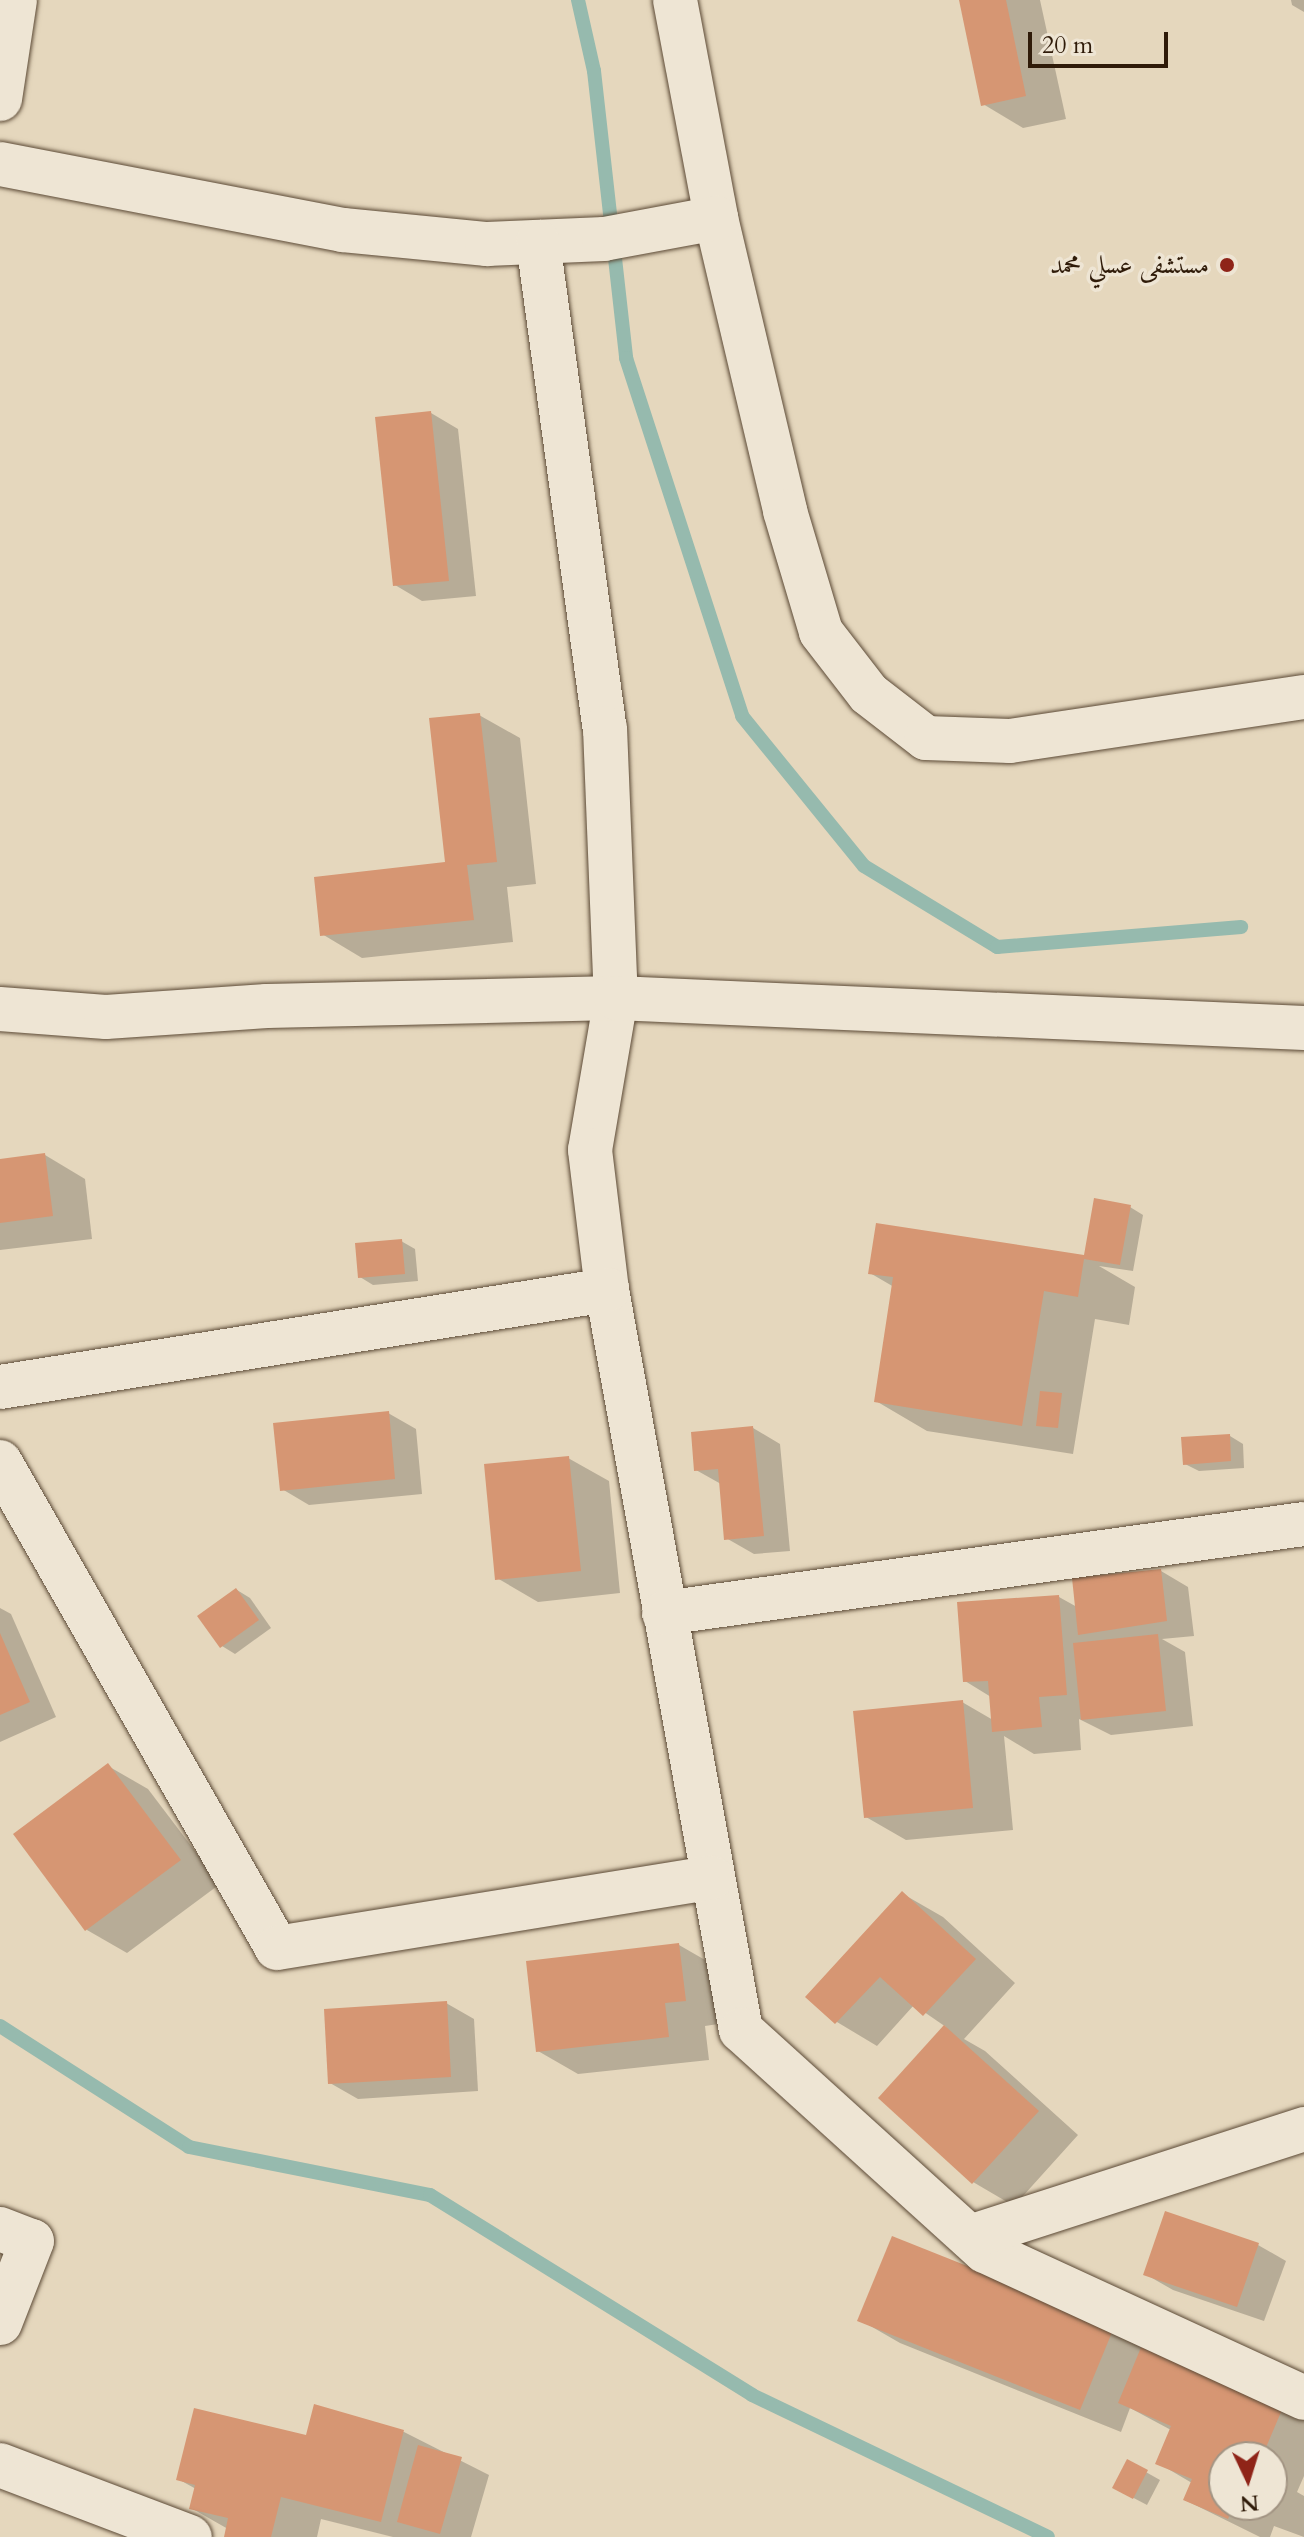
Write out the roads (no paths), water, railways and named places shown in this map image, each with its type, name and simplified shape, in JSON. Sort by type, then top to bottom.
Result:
[{"type":"street","points":[[0,99],[15,0]]},
{"type":"street","points":[[675,0],[716,218],[785,511],[821,632],[869,694],[926,738],[1010,741],[1304,697]]},
{"type":"street","points":[[0,164],[343,230],[487,244],[604,239],[716,218]]},
{"type":"street","points":[[538,242],[605,728],[616,998],[590,1150],[607,1290],[711,1878],[741,2030],[985,2251],[1304,2398]]},
{"type":"street","points":[[0,1009],[106,1017],[267,1006],[616,998],[1304,1028]]},
{"type":"street","points":[[0,1387],[607,1290]]},
{"type":"street","points":[[0,1462],[277,1948],[711,1878]]},
{"type":"street","points":[[664,1613],[1304,1524]]},
{"type":"street","points":[[970,2237],[1304,2129]]},
{"type":"street","points":[[0,2229],[32,2241],[0,2323]]},
{"type":"street","points":[[0,2465],[190,2537]]},
{"type":"waterway","points":[[578,0],[594,71],[626,358],[742,716],[864,866],[997,947],[1241,927]]},
{"type":"waterway","points":[[0,2026],[189,2147],[430,2195],[752,2395],[1048,2537]]},
{"type":"place","name":"مستشفى عسلي محمد","points":[[1227,265]]}]
